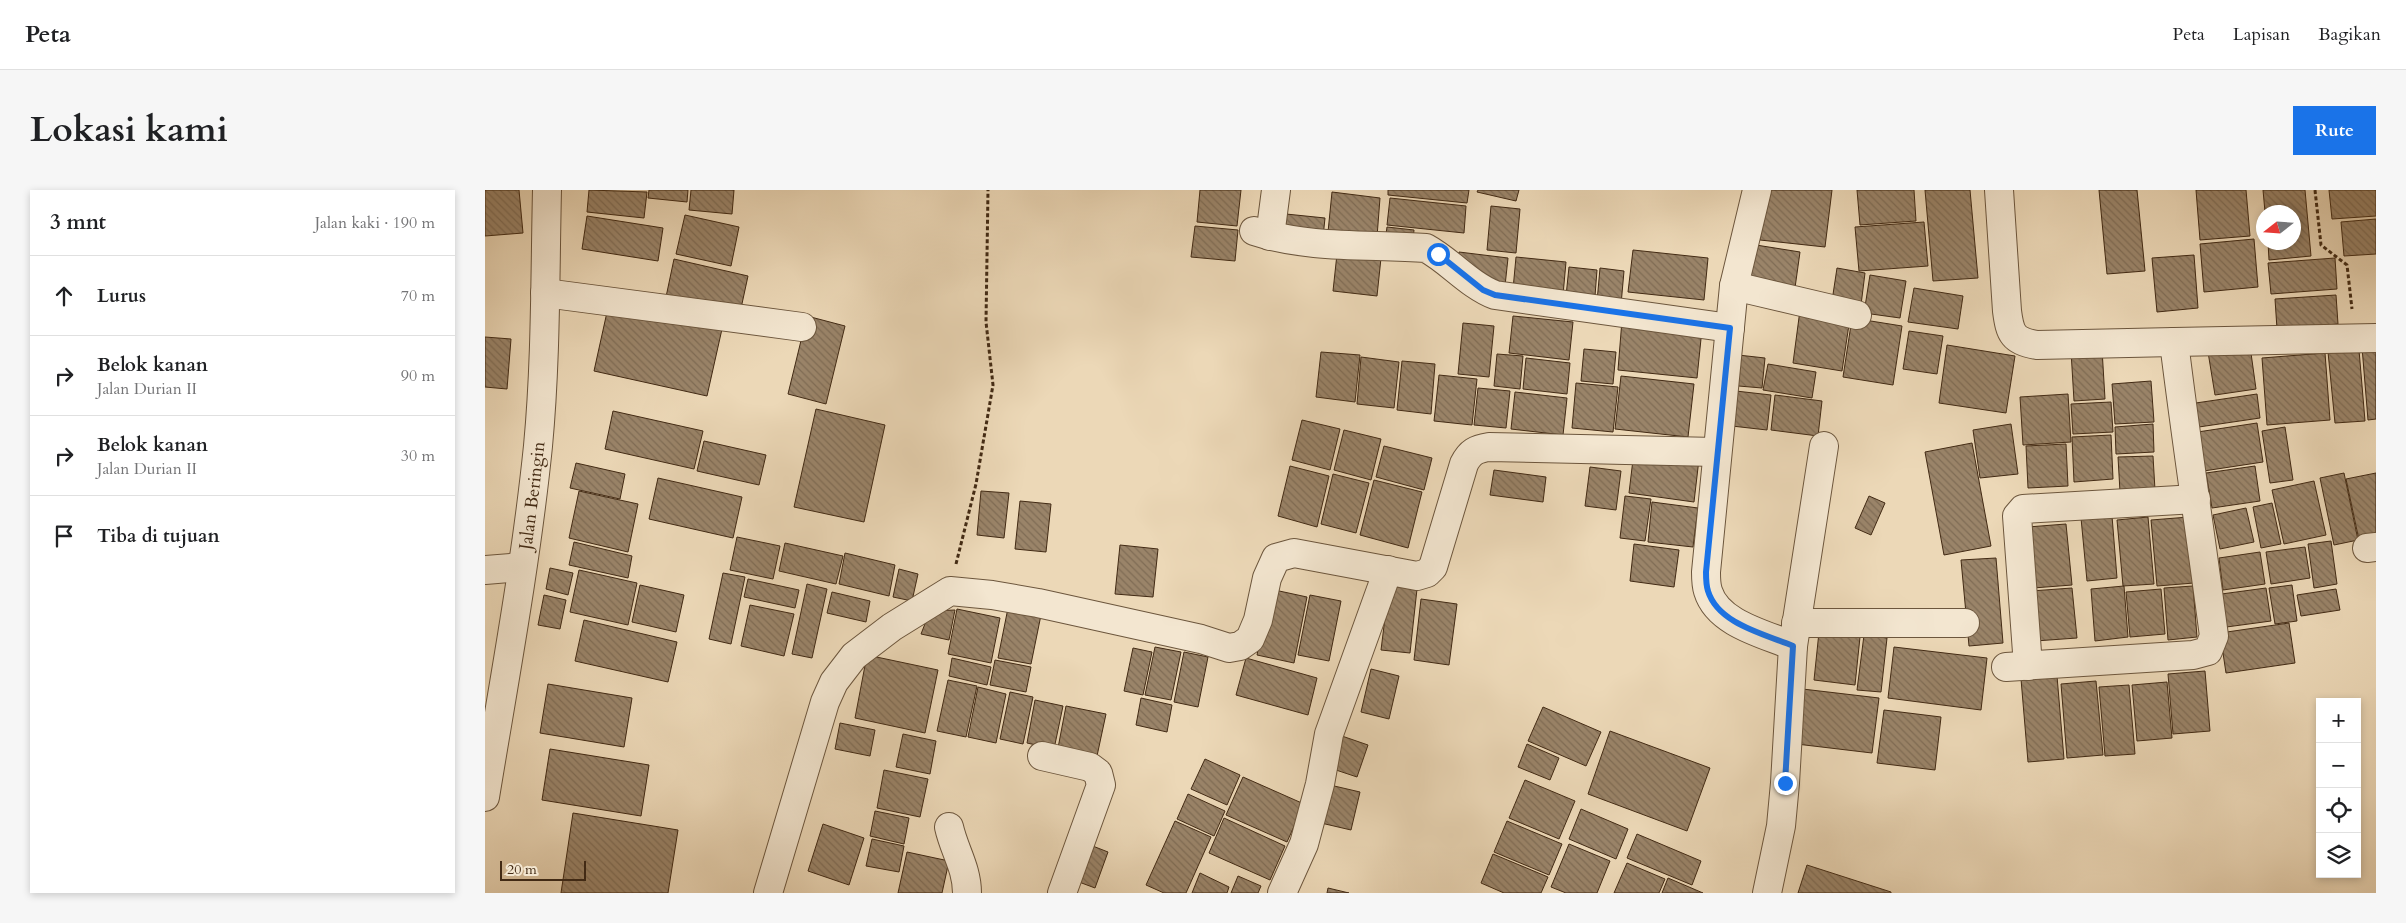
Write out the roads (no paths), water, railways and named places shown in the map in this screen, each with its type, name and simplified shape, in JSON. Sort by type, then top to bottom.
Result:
[{"type":"street","name":"Jalan Beringin","points":[[485,797],[522,567],[538,446],[545,293],[547,190]]},
{"type":"street","points":[[1276,190],[1262,234],[1331,245],[1426,248],[1438,254],[1483,290],[1495,295],[1730,328]]},
{"type":"street","points":[[1757,190],[1734,286],[1716,452],[1706,572],[1707,590],[1713,603],[1741,625],[1795,634],[1965,623]]},
{"type":"street","points":[[1999,190],[2009,328],[2015,338],[2025,343],[2366,339]]},
{"type":"street","points":[[1734,286],[1857,314]]},
{"type":"street","points":[[545,293],[802,327]]},
{"type":"street","points":[[2174,342],[2188,458],[2196,500],[2214,636],[2208,651],[2193,655],[2017,666],[2017,516],[2023,509],[2196,500]]},
{"type":"street","points":[[1767,893],[1781,826],[1785,792],[1795,634],[1824,446]]},
{"type":"street","points":[[768,893],[825,702],[835,682],[854,656],[892,627],[950,591],[992,595],[1038,603],[1201,639],[1229,648],[1240,646],[1250,639],[1258,620],[1267,578],[1275,558],[1294,553],[1417,576],[1427,573],[1433,567],[1468,456],[1476,449],[1489,447],[1716,452]]},
{"type":"street","points":[[485,570],[522,567]]},
{"type":"street","points":[[1282,893],[1304,844],[1320,784],[1329,734],[1388,570]]},
{"type":"street","points":[[1042,756],[1090,767],[1098,773],[1101,785],[1062,893]]},
{"type":"street","points":[[949,827],[953,842],[963,862],[967,881],[967,893]]}]
